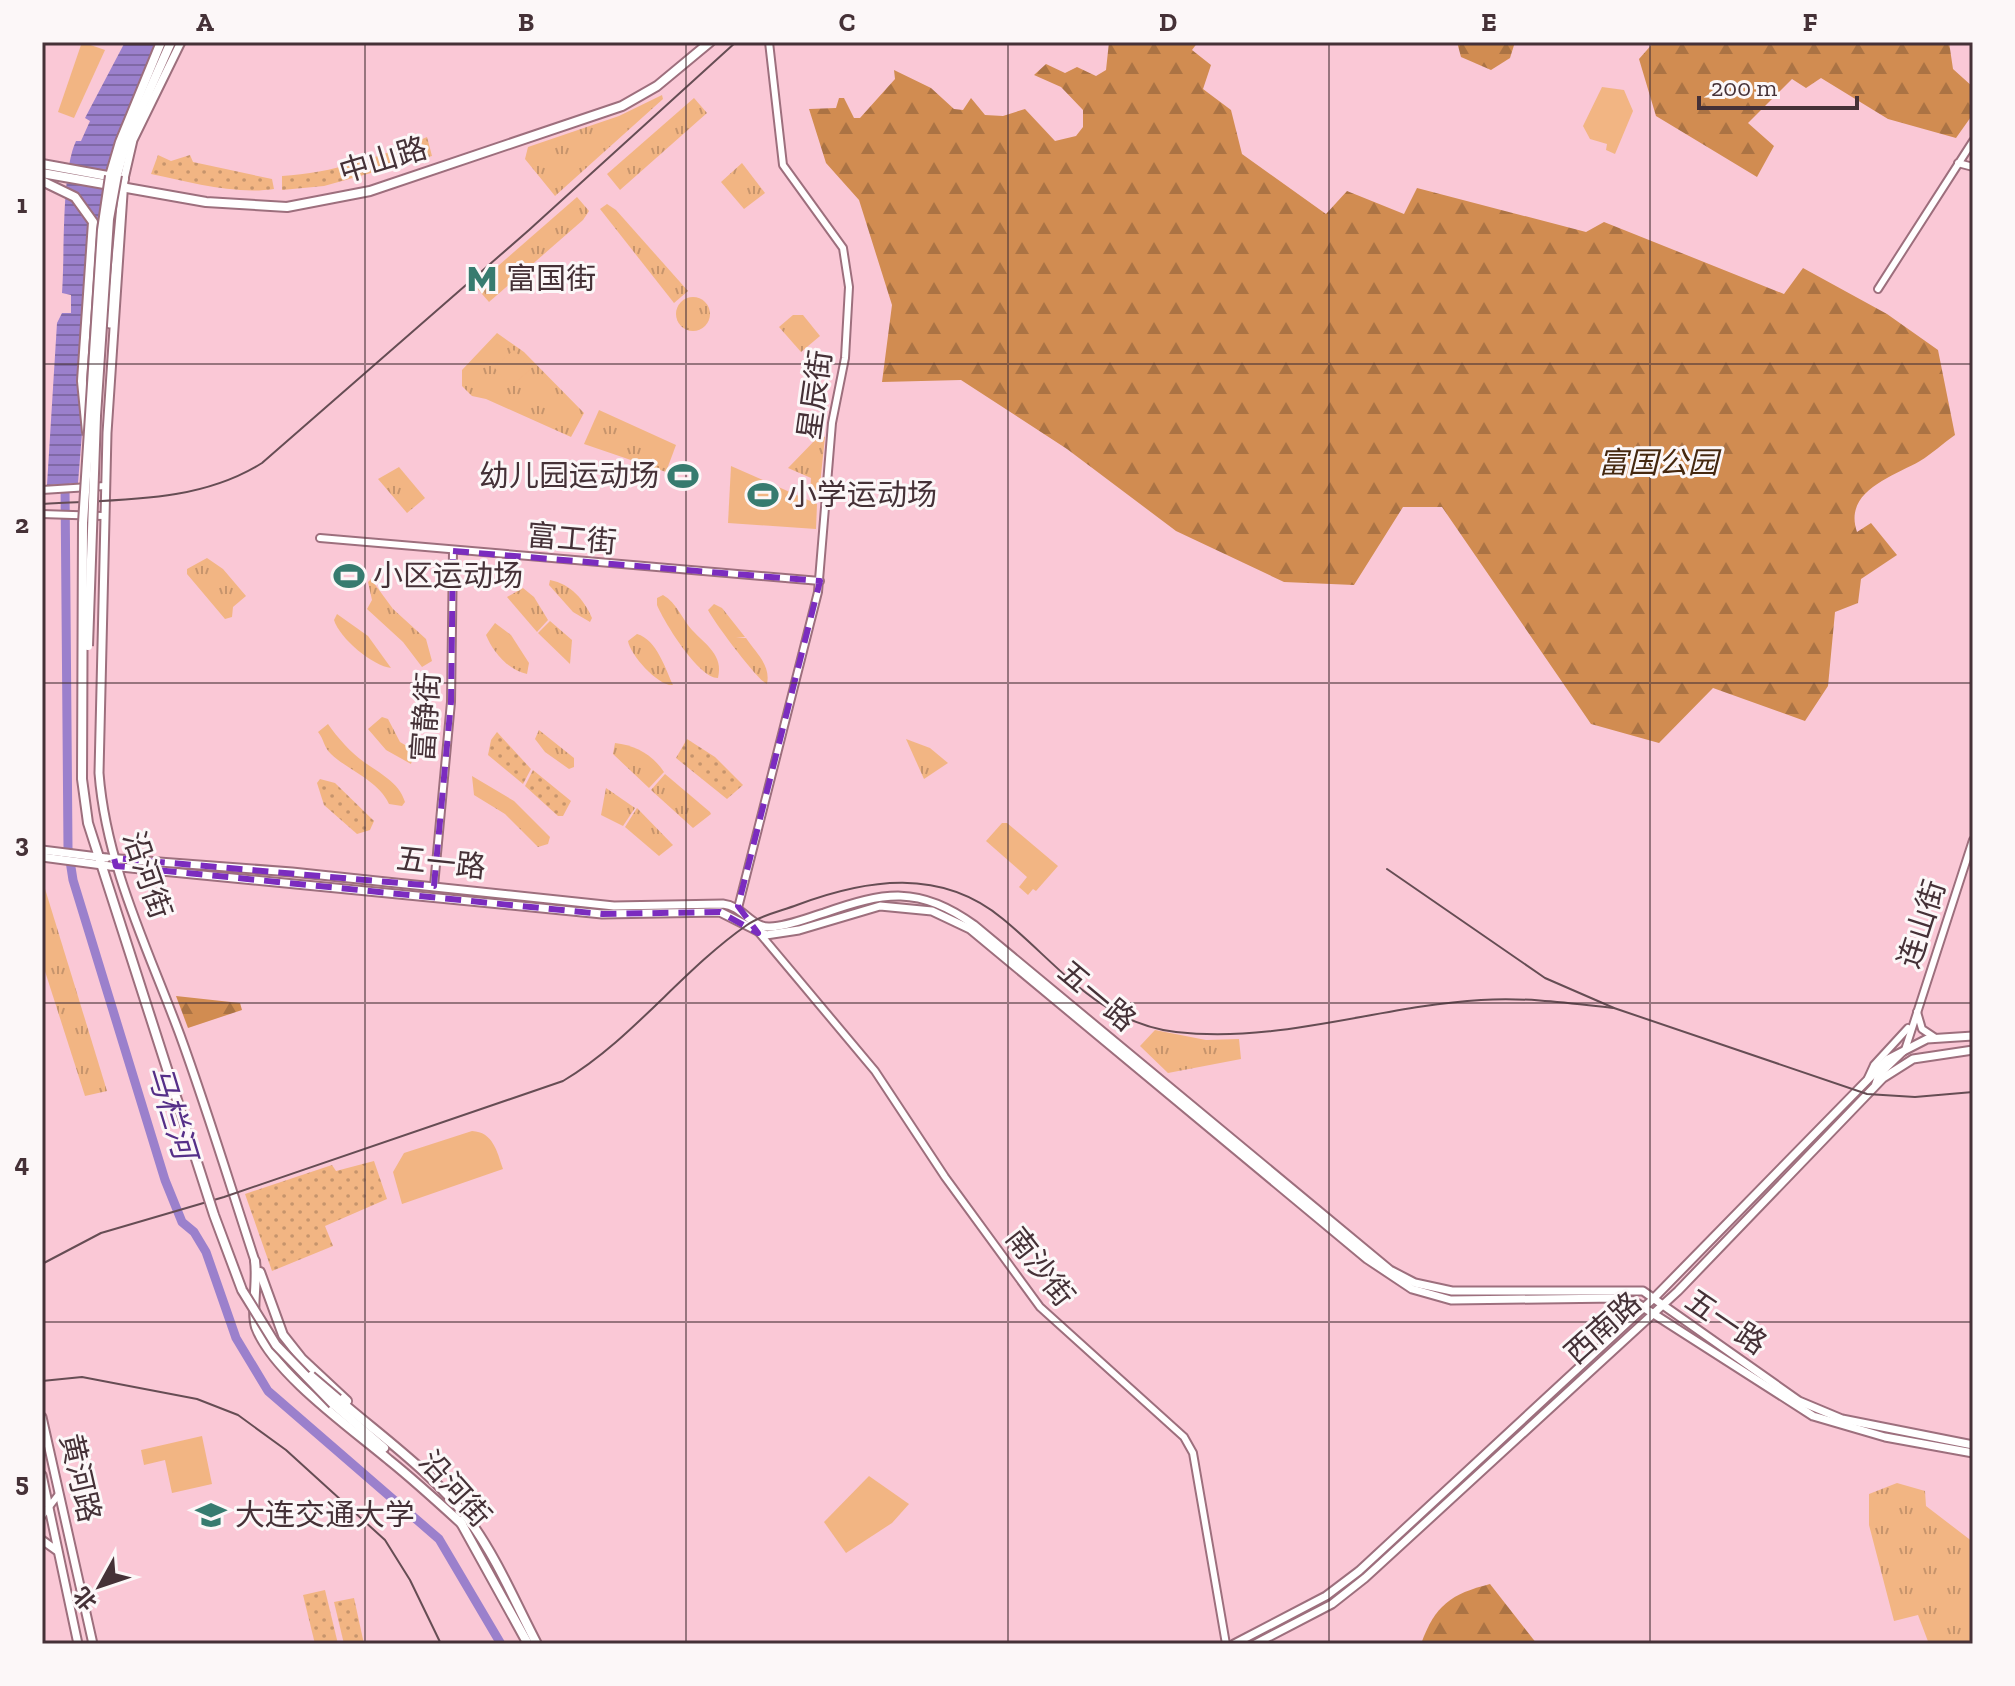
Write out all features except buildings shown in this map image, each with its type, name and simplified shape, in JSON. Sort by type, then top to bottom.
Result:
[{"type":"highway","points":[[161,42],[120,142],[105,204],[83,523],[82,779],[88,823],[214,1215],[242,1290],[276,1345],[335,1402]]},
{"type":"highway","points":[[176,42],[146,96],[126,143],[109,219],[90,523],[87,779],[93,822],[218,1213],[246,1288],[280,1342],[335,1402]]},
{"type":"highway","name":"中山路","points":[[42,173],[61,172],[261,207],[341,199],[622,106],[657,86],[710,42]]},
{"type":"highway","name":"中山路","points":[[42,164],[61,172]]},
{"type":"highway","points":[[42,181],[58,187],[83,205],[93,222],[82,381],[88,435]]},
{"type":"highway","points":[[255,1261],[257,1305],[254,1318],[257,1329],[281,1363],[312,1396],[462,1524]]},
{"type":"highway","points":[[255,1261],[283,1335]]},
{"type":"highway","points":[[257,1305],[264,1305],[302,1359],[430,1479]]},
{"type":"highway","name":"沿河街","points":[[335,1402],[430,1479],[468,1520],[505,1578],[520,1621]]},
{"type":"highway","name":"沿河街","points":[[335,1402],[432,1490],[462,1524],[520,1621]]},
{"type":"highway","points":[[520,1621],[534,1644]]},
{"type":"main road","name":"沿河街","points":[[176,42],[133,140],[124,184],[103,516],[99,773],[112,862],[181,1039],[255,1261]]},
{"type":"main road","points":[[42,850],[112,862]]},
{"type":"main road","points":[[42,857],[112,862]]},
{"type":"main road","name":"五一路","points":[[112,862],[434,886],[614,906],[723,904],[738,908]]},
{"type":"main road","name":"五一路","points":[[112,862],[602,914],[720,912],[739,919],[758,933],[799,930],[880,906],[932,911],[970,929],[1388,1275],[1412,1289],[1451,1300],[1618,1298],[1658,1309],[1799,1401],[1891,1431],[1973,1445]]},
{"type":"main road","name":"五一路","points":[[753,922],[766,927],[782,925],[891,895],[921,897],[940,904],[986,935],[1390,1270],[1415,1283],[1452,1291],[1643,1291],[1653,1299],[1658,1309],[1813,1416],[1885,1437],[1973,1453]]},
{"type":"main road","points":[[738,908],[753,922]]},
{"type":"main road","points":[[1905,1048],[1937,1038],[1973,1036]]},
{"type":"main road","name":"西南路","points":[[1234,1644],[1314,1604],[1359,1571],[1646,1306],[1866,1082],[1905,1048]]},
{"type":"main road","name":"西南路","points":[[1255,1644],[1332,1604],[1365,1578],[1658,1309],[1875,1085],[1913,1059],[1973,1050]]},
{"type":"main road","name":"黄河路","points":[[42,1417],[93,1644]]},
{"type":"main road","name":"黄河路","points":[[42,1475],[78,1644]]},
{"type":"main road","points":[[42,1540],[53,1545],[60,1555]]},
{"type":"street","name":"星辰街","points":[[738,908],[788,721],[820,581],[832,423],[845,358],[849,287],[843,248],[783,165],[768,44]]},
{"type":"street","points":[[1878,289],[1973,141]]},
{"type":"street","points":[[1958,163],[1973,167]]},
{"type":"street","points":[[42,490],[105,486]]},
{"type":"street","points":[[42,514],[103,516]]},
{"type":"street","name":"富工街","points":[[320,538],[820,581]]},
{"type":"street","name":"富静街","points":[[434,886],[451,702],[453,551]]},
{"type":"street","name":"连山街","points":[[1905,1048],[1973,840]]},
{"type":"street","name":"南沙街","points":[[753,922],[758,933],[875,1071],[954,1190],[1040,1307],[1184,1437],[1193,1453],[1226,1644]]},
{"type":"street","points":[[1917,1008],[1922,1029],[1937,1038]]},
{"type":"street","points":[[1866,1082],[1874,1065],[1913,1022]]},
{"type":"street","points":[[1875,1085],[1878,1076],[1900,1058],[1905,1048]]},
{"type":"street","points":[[42,1516],[59,1493]]},
{"type":"highlighted area","points":[[453,551],[820,581],[738,906],[758,933],[720,912],[602,914],[116,866],[114,858],[434,886],[451,702]]},
{"type":"green space","points":[[82,42],[105,50],[74,118],[58,112]]},
{"type":"green space","name":"富国公园","points":[[1109,42],[1198,42],[1192,50],[1211,65],[1203,89],[1231,110],[1242,154],[1326,214],[1347,191],[1404,214],[1417,188],[1586,232],[1604,222],[1784,294],[1803,268],[1887,314],[1938,350],[1955,435],[1924,458],[1873,487],[1857,506],[1857,532],[1871,523],[1897,555],[1861,579],[1858,603],[1835,612],[1828,686],[1805,721],[1713,688],[1659,743],[1591,724],[1442,507],[1403,507],[1354,585],[1284,582],[1176,531],[1067,449],[961,380],[882,382],[892,305],[859,200],[826,163],[809,109],[836,108],[839,98],[844,98],[854,118],[860,118],[895,79],[894,70],[931,88],[954,109],[963,110],[971,98],[985,115],[1003,116],[1025,109],[1055,141],[1076,136],[1083,127],[1083,110],[1061,87],[1034,75],[1046,64],[1065,73],[1077,67],[1096,76],[1106,70]]},
{"type":"green space","points":[[1457,42],[1515,42],[1510,58],[1491,70],[1461,57]]},
{"type":"green space","points":[[1654,42],[1949,42],[1953,69],[1973,87],[1973,114],[1956,138],[1888,119],[1821,78],[1806,88],[1792,79],[1748,123],[1774,146],[1757,177],[1656,116],[1639,59]]},
{"type":"green space","points":[[1602,87],[1624,90],[1633,111],[1615,154],[1606,150],[1607,144],[1590,139],[1583,126]]},
{"type":"green space","points":[[662,95],[663,99],[555,196],[525,159],[528,147],[619,116]]},
{"type":"green space","points":[[694,98],[707,113],[620,190],[607,174]]},
{"type":"green space","points":[[427,137],[432,156],[324,186],[282,190],[282,176],[356,163]]},
{"type":"green space","points":[[158,155],[171,161],[190,155],[193,162],[272,179],[274,189],[228,189],[151,174]]},
{"type":"green space","points":[[742,163],[765,193],[744,209],[721,182]]},
{"type":"green space","points":[[577,197],[589,211],[583,220],[489,302],[475,286]]},
{"type":"green space","points":[[607,204],[616,210],[688,291],[674,303],[600,209]]},
{"type":"green space","points":[[693,297],[705,302],[710,314],[705,326],[693,331],[681,326],[676,314],[681,302]]},
{"type":"green space","points":[[793,315],[803,315],[820,336],[801,352],[779,327]]},
{"type":"green space","points":[[497,333],[524,352],[584,413],[571,437],[486,399],[472,396],[462,386],[462,370]]},
{"type":"green space","points":[[514,350],[531,369],[510,387],[494,367]]},
{"type":"green space","points":[[599,410],[676,445],[666,472],[584,444]]},
{"type":"green space","points":[[820,435],[825,437],[819,494],[810,493],[811,478],[788,468]]},
{"type":"green space","name":"小学运动场","points":[[731,466],[817,504],[816,529],[728,523]]},
{"type":"green space","points":[[399,467],[425,498],[407,513],[378,479]]},
{"type":"green space","points":[[207,558],[223,569],[246,596],[233,607],[232,617],[225,619],[187,574],[187,569]]},
{"type":"green space","points":[[371,579],[393,609],[426,639],[432,661],[422,667],[403,642],[367,609],[372,600],[368,582]]},
{"type":"green space","points":[[550,580],[564,585],[581,599],[592,618],[590,622],[573,612],[549,585]]},
{"type":"green space","points":[[523,588],[534,597],[548,620],[537,632],[507,597]]},
{"type":"green space","points":[[663,595],[716,656],[718,678],[710,676],[692,660],[667,624],[657,605],[657,598]]},
{"type":"green space","points":[[714,604],[722,608],[745,637],[736,638],[746,638],[762,660],[767,671],[767,684],[712,617],[708,610]]},
{"type":"green space","points":[[337,614],[368,636],[391,668],[375,662],[350,643],[337,627],[334,620]]},
{"type":"green space","points":[[550,621],[572,640],[570,664],[538,633]]},
{"type":"green space","points":[[495,623],[511,635],[529,663],[527,674],[508,664],[493,648],[486,635]]},
{"type":"green space","points":[[637,634],[655,648],[673,685],[653,676],[634,654],[628,641]]},
{"type":"green space","points":[[382,717],[388,719],[400,742],[415,751],[411,764],[386,750],[368,729]]},
{"type":"green space","points":[[328,724],[354,754],[393,783],[405,802],[402,806],[389,804],[378,788],[329,752],[318,732]]},
{"type":"green space","points":[[539,730],[574,758],[574,767],[569,769],[545,752],[535,739]]},
{"type":"green space","points":[[497,732],[531,769],[523,784],[488,755],[491,740]]},
{"type":"green space","points":[[687,739],[715,757],[743,785],[727,799],[676,758]]},
{"type":"green space","points":[[906,739],[930,748],[948,763],[924,779]]},
{"type":"green space","points":[[615,743],[643,752],[664,772],[649,788],[613,754]]},
{"type":"green space","points":[[533,770],[571,801],[563,816],[558,816],[525,786]]},
{"type":"green space","points":[[665,774],[711,814],[693,828],[651,790]]},
{"type":"green space","points":[[472,776],[514,801],[550,837],[548,844],[538,847],[505,814],[474,795]]},
{"type":"green space","points":[[320,779],[335,783],[374,821],[370,830],[357,834],[324,805],[317,783]]},
{"type":"green space","points":[[606,788],[635,808],[623,826],[601,815]]},
{"type":"green space","points":[[637,808],[673,845],[659,856],[625,827]]},
{"type":"green space","points":[[1002,823],[1007,823],[1058,866],[1036,891],[1033,889],[1028,895],[1019,887],[1027,877],[986,841]]},
{"type":"green space","points":[[42,879],[107,1091],[85,1096],[42,962]]},
{"type":"green space","points":[[176,996],[240,1003],[242,1010],[188,1028]]},
{"type":"green space","points":[[1155,1030],[1206,1040],[1239,1039],[1241,1059],[1168,1073],[1140,1046]]},
{"type":"green space","points":[[472,1131],[489,1139],[503,1169],[402,1204],[393,1172],[404,1153]]},
{"type":"green space","points":[[374,1161],[387,1199],[325,1226],[333,1246],[272,1271],[245,1194],[332,1165],[336,1171]]},
{"type":"green space","points":[[202,1436],[212,1484],[172,1493],[165,1460],[144,1465],[141,1450]]},
{"type":"green space","points":[[869,1476],[909,1504],[892,1523],[846,1553],[824,1522]]},
{"type":"green space","points":[[1897,1483],[1925,1491],[1926,1506],[1973,1542],[1973,1644],[1929,1644],[1918,1615],[1894,1621],[1869,1525],[1869,1494]]},
{"type":"green space","points":[[1490,1584],[1537,1644],[1421,1644],[1432,1620],[1446,1603],[1465,1592]]},
{"type":"green space","points":[[325,1590],[338,1644],[315,1644],[303,1595]]},
{"type":"green space","points":[[354,1598],[364,1644],[344,1644],[334,1602]]},
{"type":"shaded area","points":[[125,42],[169,42],[120,144],[100,210],[78,483],[47,485],[57,323],[62,313],[71,313],[71,295],[62,293],[64,214],[71,155],[76,141],[81,141],[90,121],[85,118]]},
{"type":"waterway","name":"马栏河","points":[[65,484],[68,848],[73,880],[165,1180],[182,1222],[194,1232],[206,1252],[236,1338],[268,1391],[439,1539],[501,1644]]},
{"type":"tram line","points":[[42,504],[127,500],[184,493],[211,486],[262,463],[529,230],[736,42]]},
{"type":"railway","points":[[1387,869],[1545,978],[1614,1008],[1867,1094],[1915,1097],[1973,1092]]},
{"type":"railway","points":[[42,1264],[101,1233],[224,1197],[563,1081],[612,1046],[700,963],[753,922],[823,896],[876,884],[929,885],[979,902],[1102,1004],[1124,1017],[1176,1032],[1253,1033],[1405,1009],[1498,999],[1614,1008]]},
{"type":"railway","points":[[42,1381],[82,1377],[197,1399],[238,1415],[286,1450],[385,1540],[410,1580],[441,1644]]},
{"type":"place","name":"富国街","points":[[482,279]]},
{"type":"place","name":"幼儿园运动场","points":[[683,476]]},
{"type":"place","name":"小学运动场","points":[[763,495]]},
{"type":"place","name":"小区运动场","points":[[349,576]]},
{"type":"place","name":"大连交通大学","points":[[211,1515]]}]
